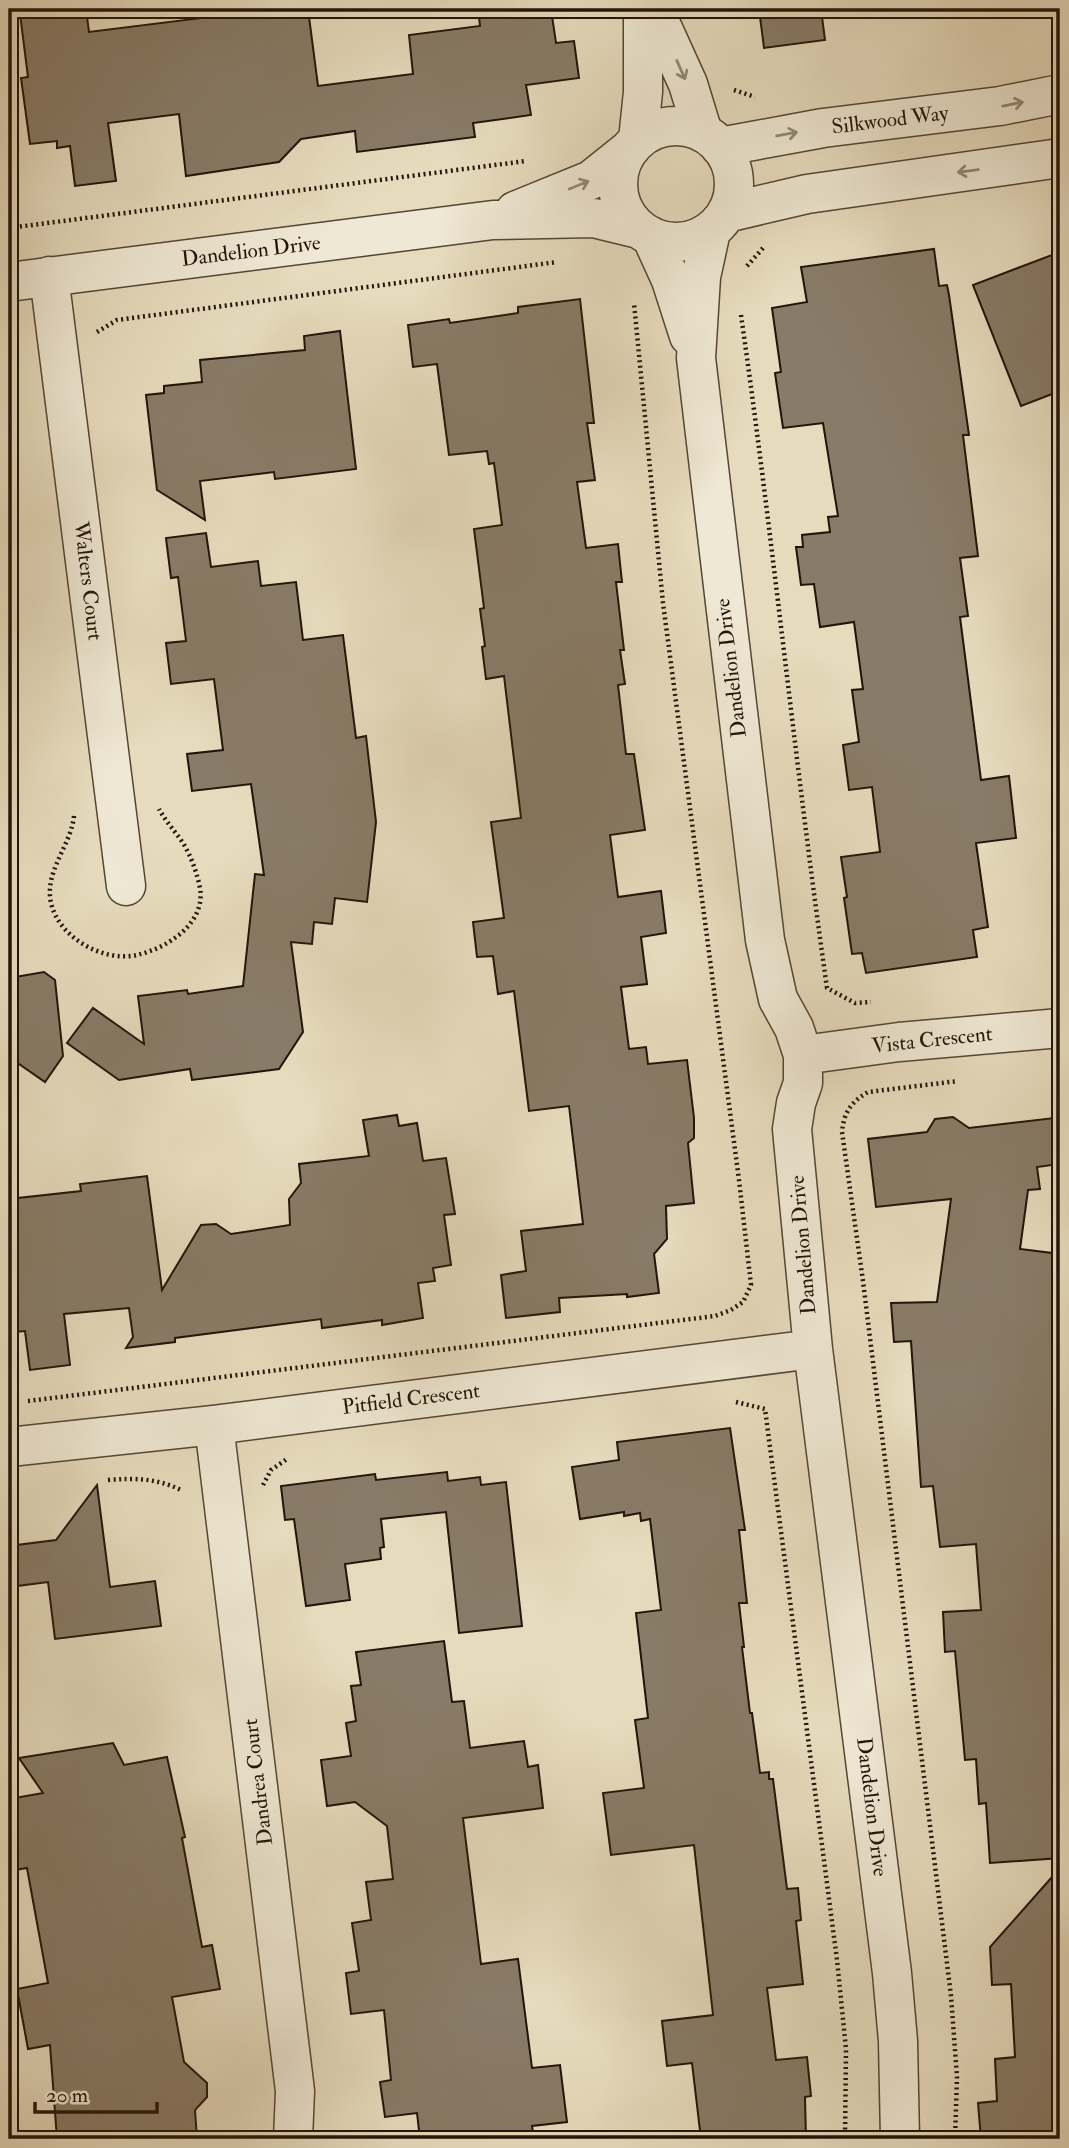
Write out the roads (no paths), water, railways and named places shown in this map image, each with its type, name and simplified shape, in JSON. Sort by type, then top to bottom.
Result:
[{"type":"street","points":[[635,144],[643,92],[643,9]]},
{"type":"street","points":[[654,9],[712,140],[730,162],[734,179],[733,197],[718,222],[697,239],[666,241],[645,233],[627,215],[620,199],[618,181],[622,164],[635,144],[653,131],[670,127],[687,127],[712,140]]},
{"type":"street","name":"Silkwood Way","points":[[712,140],[1000,106],[1060,94]]},
{"type":"street","name":"Dandelion Drive","points":[[493,220],[591,180],[635,144]]},
{"type":"street","points":[[718,222],[807,194],[1060,158]]},
{"type":"street","name":"Dandelion Drive","points":[[9,282],[493,220],[594,218],[645,233],[671,280],[696,358]]},
{"type":"street","name":"Dandelion Drive","points":[[718,222],[701,277],[696,358],[765,940],[778,999],[794,1028],[803,1055],[803,1083],[796,1103],[792,1129],[813,1349],[892,1973],[898,2041],[900,2139]]},
{"type":"street","name":"Walters Court","points":[[49,276],[126,886]]},
{"type":"street","name":"Vista Crescent","points":[[803,1055],[899,1042],[1060,1028]]},
{"type":"street","name":"Pitfield Crescent","points":[[9,1447],[813,1349]]},
{"type":"street","name":"Dandrea Court","points":[[214,1424],[295,2091],[293,2139]]}]
